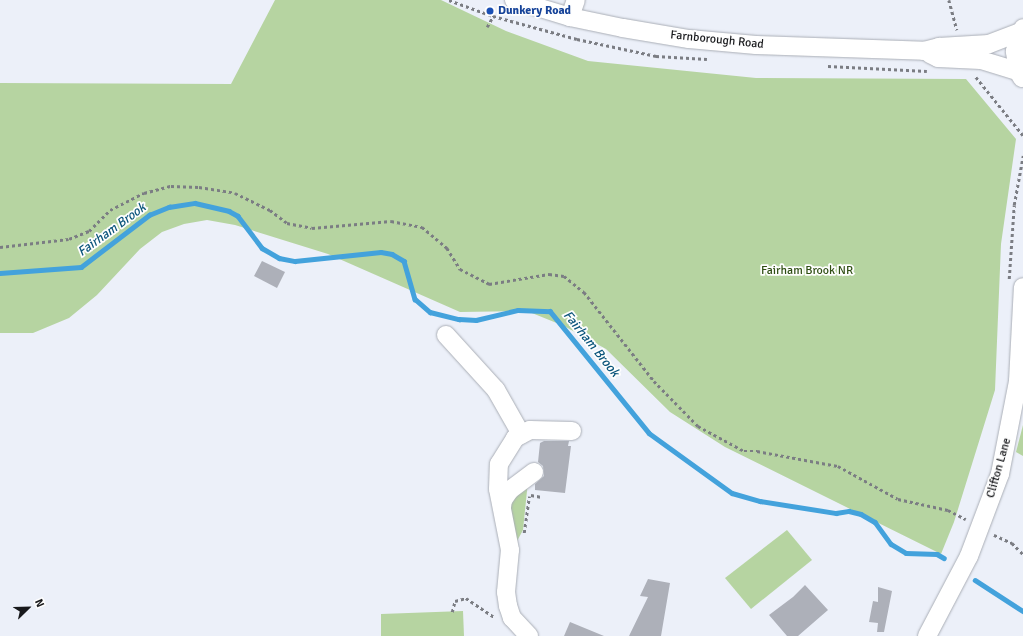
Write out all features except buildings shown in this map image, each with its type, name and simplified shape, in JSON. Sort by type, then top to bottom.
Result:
[{"type":"street","name":"Farnborough Road","points":[[514,0],[570,17],[689,39],[756,45],[924,51],[939,47],[989,44],[1022,30]]},
{"type":"street","points":[[570,17],[576,0]]},
{"type":"street","points":[[1020,75],[1015,51],[1022,30]]},
{"type":"street","name":"Farnborough Road","points":[[924,51],[938,58],[981,60],[1020,75]]},
{"type":"street","name":"Clifton Lane","points":[[927,636],[954,588],[976,525],[1000,474],[1014,409],[1021,355],[1016,285]]},
{"type":"street","points":[[446,334],[496,390],[521,434]]},
{"type":"street","points":[[529,636],[512,618],[506,592],[510,558],[509,540],[498,489],[499,464],[509,445],[521,434],[538,428],[572,431]]},
{"type":"street","points":[[502,507],[505,495],[532,473]]},
{"type":"path","points":[[949,0],[958,35]]},
{"type":"path","points":[[487,27],[493,16]]},
{"type":"path","points":[[973,73],[1023,135]]},
{"type":"path","points":[[1016,285],[1014,205],[1023,156]]},
{"type":"path","points":[[0,247],[68,239],[89,231],[110,210],[144,193],[171,186],[198,187],[235,193],[270,210],[287,223],[312,228],[391,221],[422,227],[447,248],[460,269],[489,284],[549,274],[564,276],[584,292],[654,381],[698,426],[744,451],[757,451],[838,466],[898,499],[948,510],[997,538],[1012,543],[1023,554]]},
{"type":"path","points":[[510,558],[525,532],[532,473]]},
{"type":"path","points":[[529,495],[542,497]]},
{"type":"path","points":[[970,511],[976,525]]},
{"type":"path","points":[[452,612],[455,601],[466,598],[498,619],[512,618]]},
{"type":"green space","name":"Fairham Brook NR","points":[[275,0],[441,0],[506,31],[588,61],[756,78],[966,79],[1016,139],[1001,244],[995,390],[954,522],[941,554],[725,447],[670,412],[606,349],[564,326],[527,311],[460,312],[328,254],[235,225],[207,220],[184,224],[162,232],[140,249],[97,295],[69,318],[33,333],[0,333],[0,83],[231,84]]},
{"type":"green space","points":[[1023,425],[1023,456],[1016,452]]},
{"type":"green space","points":[[528,481],[523,530],[516,543],[506,508]]},
{"type":"green space","points":[[787,530],[812,560],[751,609],[725,578]]},
{"type":"green space","points":[[463,611],[464,636],[381,636],[381,614]]},
{"type":"waterway","name":"Fairham Brook","points":[[0,273],[81,267],[149,215],[169,207],[195,203],[229,211],[238,216],[262,248],[279,258],[295,261],[381,252],[392,254],[404,261],[415,299],[430,312],[459,319],[476,320],[518,310],[550,311],[649,433],[732,493],[760,501],[836,513],[849,511],[861,514],[875,522],[891,544],[906,553],[937,554],[944,558]]},
{"type":"waterway","name":"Fairham Brook","points":[[975,580],[1023,611]]},
{"type":"place","name":"Dunkery Road","points":[[490,11]]}]
